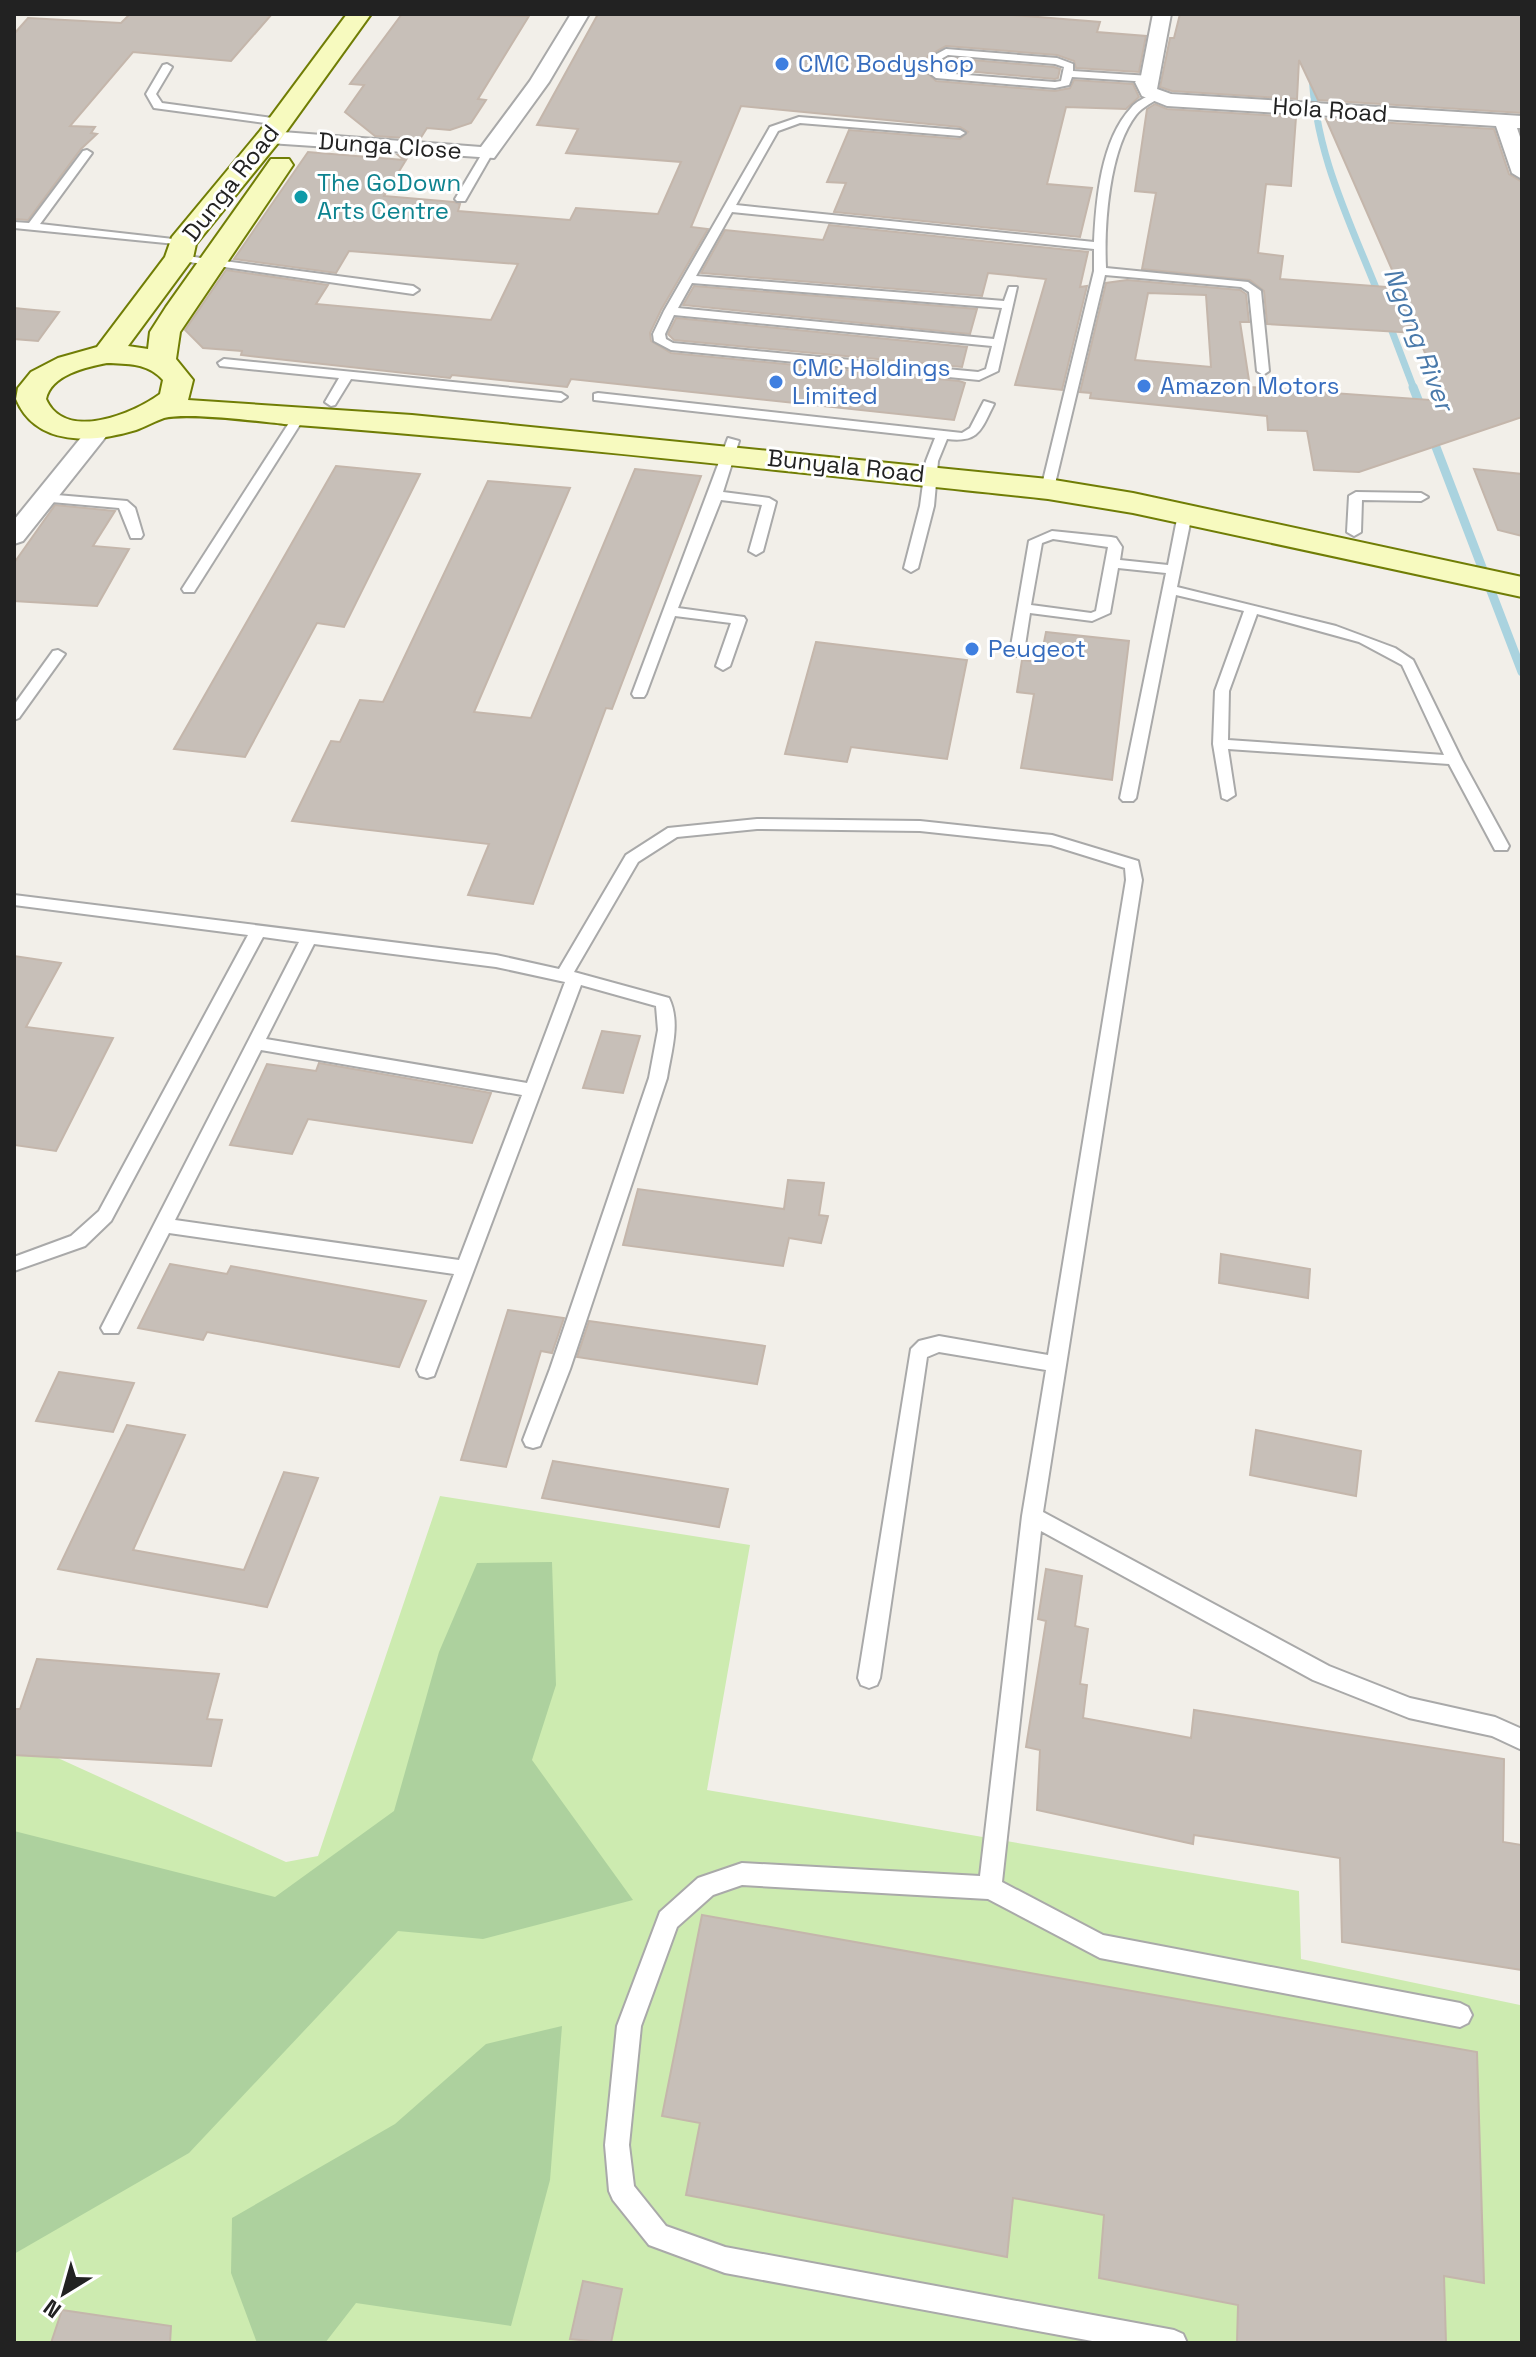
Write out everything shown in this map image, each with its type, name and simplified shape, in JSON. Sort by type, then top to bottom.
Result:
[{"type":"main road","name":"Dunga Road","points":[[107,354],[180,250],[282,133],[370,20]]},
{"type":"main road","name":"Dunga Road","points":[[167,386],[165,332],[211,262],[282,133]]},
{"type":"main road","points":[[107,354],[137,355],[167,386],[145,419],[100,429],[72,428],[50,421],[35,410],[20,386],[37,384],[50,372],[66,364],[107,354]]},
{"type":"main road","name":"Bunyala Road","points":[[167,386],[730,448]]},
{"type":"main road","name":"Bunyala Road","points":[[167,386],[300,415],[730,448],[935,457],[1522,587]]},
{"type":"main road","name":"Bunyala Road","points":[[1050,481],[1354,532],[1522,568]]},
{"type":"street","name":"Dunga Close","points":[[282,133],[487,154],[539,82],[580,14]]},
{"type":"street","points":[[1150,86],[1162,14]]},
{"type":"street","name":"Hola Road","points":[[1150,86],[1167,100],[1513,121]]},
{"type":"street","points":[[1513,121],[1522,173]]},
{"type":"street","points":[[14,536],[100,429]]},
{"type":"lane","points":[[946,52],[1057,61],[1069,66],[1068,74],[1065,83],[1055,85],[940,76],[933,72],[936,57],[946,52]]},
{"type":"lane","points":[[167,67],[151,94],[158,106],[282,133]]},
{"type":"lane","points":[[1050,481],[1100,271],[1098,246],[1118,139],[1150,86],[1068,74]]},
{"type":"lane","points":[[960,133],[799,120],[774,129],[670,311],[659,334],[660,341],[671,346],[979,376],[992,371],[1013,289]]},
{"type":"lane","points":[[32,227],[87,153]]},
{"type":"lane","points":[[461,199],[487,154]]},
{"type":"lane","points":[[729,208],[1098,246]]},
{"type":"lane","points":[[14,225],[180,250],[211,262],[413,290]]},
{"type":"lane","points":[[1100,271],[1190,276],[1244,284],[1255,291],[1263,371]]},
{"type":"lane","points":[[688,279],[1007,305]]},
{"type":"lane","points":[[670,311],[999,343]]},
{"type":"lane","points":[[224,363],[561,397]]},
{"type":"lane","points":[[331,402],[347,375]]},
{"type":"lane","points":[[598,397],[935,457],[972,434],[988,404]]},
{"type":"lane","points":[[189,589],[300,415]]},
{"type":"lane","points":[[639,694],[716,495],[730,448]]},
{"type":"lane","points":[[911,568],[927,506],[935,457]]},
{"type":"lane","points":[[716,495],[769,502],[756,551]]},
{"type":"lane","points":[[1354,532],[1356,496],[1421,497]]},
{"type":"lane","points":[[45,498],[122,504],[128,508],[136,535]]},
{"type":"lane","points":[[1128,798],[1185,514]]},
{"type":"lane","points":[[1017,652],[1024,608],[1036,541],[1052,535],[1111,541],[1115,547],[1103,613],[1092,617],[1024,608]]},
{"type":"lane","points":[[1113,563],[1173,570]]},
{"type":"lane","points":[[1170,589],[1362,638],[1398,653],[1408,663],[1454,760],[1501,846]]},
{"type":"lane","points":[[670,611],[739,620],[723,666]]},
{"type":"lane","points":[[1227,795],[1220,744],[1225,675],[1251,611]]},
{"type":"lane","points":[[14,715],[58,654]]},
{"type":"lane","points":[[1220,744],[1454,760]]},
{"type":"lane","points":[[427,1370],[532,1090],[569,977],[632,859],[673,832],[757,824],[920,826],[1052,840],[1103,853],[1132,865],[1134,880],[1032,1516],[990,1888]]},
{"type":"lane","points":[[14,900],[496,961],[663,1002],[667,1012],[666,1035],[658,1078],[616,1207],[533,1440]]},
{"type":"lane","points":[[14,1264],[78,1241],[105,1216],[258,932]]},
{"type":"lane","points":[[111,1328],[309,938]]},
{"type":"lane","points":[[256,1043],[532,1090]]},
{"type":"lane","points":[[164,1225],[465,1268]]},
{"type":"lane","points":[[869,1678],[918,1354],[926,1346],[939,1344],[1057,1364]]},
{"type":"lane","points":[[1032,1516],[1321,1673],[1409,1708],[1495,1727],[1522,1740]]},
{"type":"lane","points":[[1174,2343],[725,2260],[658,2236],[622,2191],[617,2145],[629,2026],[668,1920],[706,1886],[742,1874],[990,1888],[1100,1946],[1460,2015]]},
{"type":"green space","points":[[440,1496],[750,1545],[707,1790],[1299,1891],[1301,1959],[1520,2005],[1522,2343],[14,2343],[14,1738],[286,1862],[318,1856]]},
{"type":"green space","points":[[552,1562],[556,1685],[532,1760],[633,1900],[483,1939],[398,1931],[189,2153],[14,2254],[14,1831],[275,1897],[394,1811],[439,1652],[477,1563]]},
{"type":"green space","points":[[562,2026],[550,2180],[511,2326],[356,2303],[325,2343],[257,2343],[231,2273],[232,2218],[395,2124],[486,2044]]},
{"type":"building","points":[[130,14],[272,14],[231,61],[133,52],[70,126],[95,127],[91,133],[97,134],[81,149],[28,220],[14,219],[14,34],[28,18],[121,23]]},
{"type":"building","points":[[402,14],[529,16],[478,99],[486,100],[471,123],[450,130],[427,128],[420,139],[375,136],[345,112],[364,85],[350,84]]},
{"type":"building","points":[[598,14],[1000,14],[1100,22],[1097,32],[1146,36],[1139,72],[1076,68],[1074,61],[1057,55],[946,46],[928,56],[925,71],[936,81],[1055,91],[1070,88],[1074,80],[1133,84],[1139,97],[1126,109],[1066,107],[1047,184],[1092,188],[1080,237],[834,212],[846,183],[827,182],[849,130],[960,139],[968,132],[960,127],[741,106],[691,227],[708,229],[661,310],[650,333],[651,341],[671,353],[959,381],[965,383],[954,420],[571,379],[567,387],[452,375],[450,378],[241,355],[242,351],[203,348],[185,330],[226,270],[328,285],[316,304],[491,320],[518,264],[349,251],[336,273],[234,259],[308,152],[404,160],[398,155],[409,155],[384,196],[454,202],[460,204],[458,211],[570,220],[576,208],[658,214],[681,162],[566,153],[578,129],[537,125]]},
{"type":"building","points":[[1180,14],[1522,14],[1522,113],[1318,100],[1299,60],[1297,99],[1172,91],[1160,87],[1170,38],[1174,38]]},
{"type":"building","points":[[949,58],[1060,69],[1055,79],[942,69]]},
{"type":"building","points":[[1155,104],[1167,109],[1296,117],[1291,186],[1266,184],[1258,253],[1283,256],[1280,279],[1400,288],[1326,119],[1494,129],[1509,174],[1522,182],[1522,417],[1359,472],[1314,470],[1307,431],[1268,430],[1267,416],[1090,398],[1091,393],[1080,392],[1106,283],[1127,280],[1240,290],[1246,294],[1249,322],[1240,322],[1250,387],[1444,401],[1417,333],[1267,324],[1264,291],[1250,280],[1142,269],[1156,193],[1135,191],[1147,109]],"holes":[[[1148,293],[1206,295],[1211,367],[1135,360]]]},
{"type":"building","points":[[829,225],[1088,252],[1080,287],[1087,286],[1062,390],[1015,385],[1046,279],[988,273],[982,296],[701,273],[725,230],[823,240]]},
{"type":"building","points":[[694,286],[977,309],[970,334],[683,305]]},
{"type":"building","points":[[14,308],[59,312],[38,341],[14,339]]},
{"type":"building","points":[[676,318],[967,347],[962,367],[674,340],[668,334]]},
{"type":"building","points":[[336,466],[420,474],[344,627],[317,623],[245,757],[174,749]]},
{"type":"building","points":[[635,469],[701,476],[612,709],[606,708],[533,904],[468,895],[489,844],[292,821],[331,741],[340,742],[360,700],[383,702],[488,481],[570,488],[474,712],[531,718]]},
{"type":"building","points":[[1474,469],[1522,474],[1522,536],[1498,530]]},
{"type":"building","points":[[55,505],[115,511],[93,546],[129,549],[97,606],[14,601],[14,563]]},
{"type":"building","points":[[1046,632],[1129,641],[1112,780],[1021,768],[1034,694],[1017,692],[1022,660],[1040,662]]},
{"type":"building","points":[[816,642],[967,660],[947,759],[851,747],[847,762],[785,754]]},
{"type":"building","points":[[14,956],[61,963],[26,1027],[113,1038],[56,1151],[14,1145]]},
{"type":"building","points":[[602,1031],[640,1036],[623,1093],[583,1088]]},
{"type":"building","points":[[319,1063],[491,1093],[472,1143],[308,1119],[292,1154],[230,1145],[267,1064],[316,1071]]},
{"type":"building","points":[[788,1180],[824,1183],[819,1215],[828,1216],[821,1243],[789,1238],[783,1266],[623,1245],[638,1189],[784,1209]]},
{"type":"building","points":[[1221,1254],[1310,1269],[1308,1298],[1219,1283]]},
{"type":"building","points":[[170,1264],[227,1274],[231,1266],[426,1301],[399,1367],[207,1332],[203,1340],[138,1328]]},
{"type":"building","points":[[508,1310],[564,1318],[552,1353],[541,1351],[506,1467],[461,1460]]},
{"type":"building","points":[[589,1321],[765,1346],[757,1384],[577,1357]]},
{"type":"building","points":[[59,1372],[134,1383],[113,1432],[36,1421]]},
{"type":"building","points":[[127,1425],[185,1435],[133,1550],[244,1570],[284,1472],[318,1478],[267,1607],[58,1569]]},
{"type":"building","points":[[1256,1430],[1361,1451],[1356,1496],[1250,1475]]},
{"type":"building","points":[[553,1461],[728,1489],[719,1527],[542,1498]]},
{"type":"building","points":[[1046,1569],[1082,1576],[1075,1626],[1088,1629],[1080,1684],[1087,1685],[1083,1718],[1191,1738],[1194,1710],[1504,1759],[1503,1842],[1522,1845],[1522,1970],[1342,1942],[1340,1858],[1194,1835],[1193,1844],[1037,1810],[1040,1750],[1026,1747],[1046,1621],[1038,1619]]},
{"type":"building","points":[[37,1659],[219,1674],[207,1719],[222,1720],[211,1766],[14,1755],[14,1709],[20,1709]]},
{"type":"building","points":[[702,1915],[1477,2052],[1484,2283],[1444,2276],[1446,2343],[1237,2343],[1238,2305],[1099,2278],[1104,2215],[1013,2198],[1007,2257],[686,2195],[700,2123],[662,2116]]},
{"type":"building","points":[[583,2281],[622,2289],[611,2343],[570,2339]]},
{"type":"building","points":[[62,2310],[171,2326],[170,2343],[51,2343]]},
{"type":"waterway","name":"Ngong River","points":[[1312,71],[1314,101],[1327,159],[1380,298]]},
{"type":"waterway","name":"Ngong River","points":[[1387,318],[1414,389]]},
{"type":"waterway","name":"Ngong River","points":[[1413,387],[1422,410]]},
{"type":"waterway","name":"Ngong River","points":[[1431,434],[1522,672]]},
{"type":"place","name":"CMC Bodyshop","points":[[782,64]]},
{"type":"place","name":"The GoDown Arts Centre","points":[[301,197]]},
{"type":"place","name":"CMC Holdings Limited","points":[[776,382]]},
{"type":"place","name":"Amazon Motors","points":[[1144,386]]},
{"type":"place","name":"Peugeot","points":[[972,649]]}]
